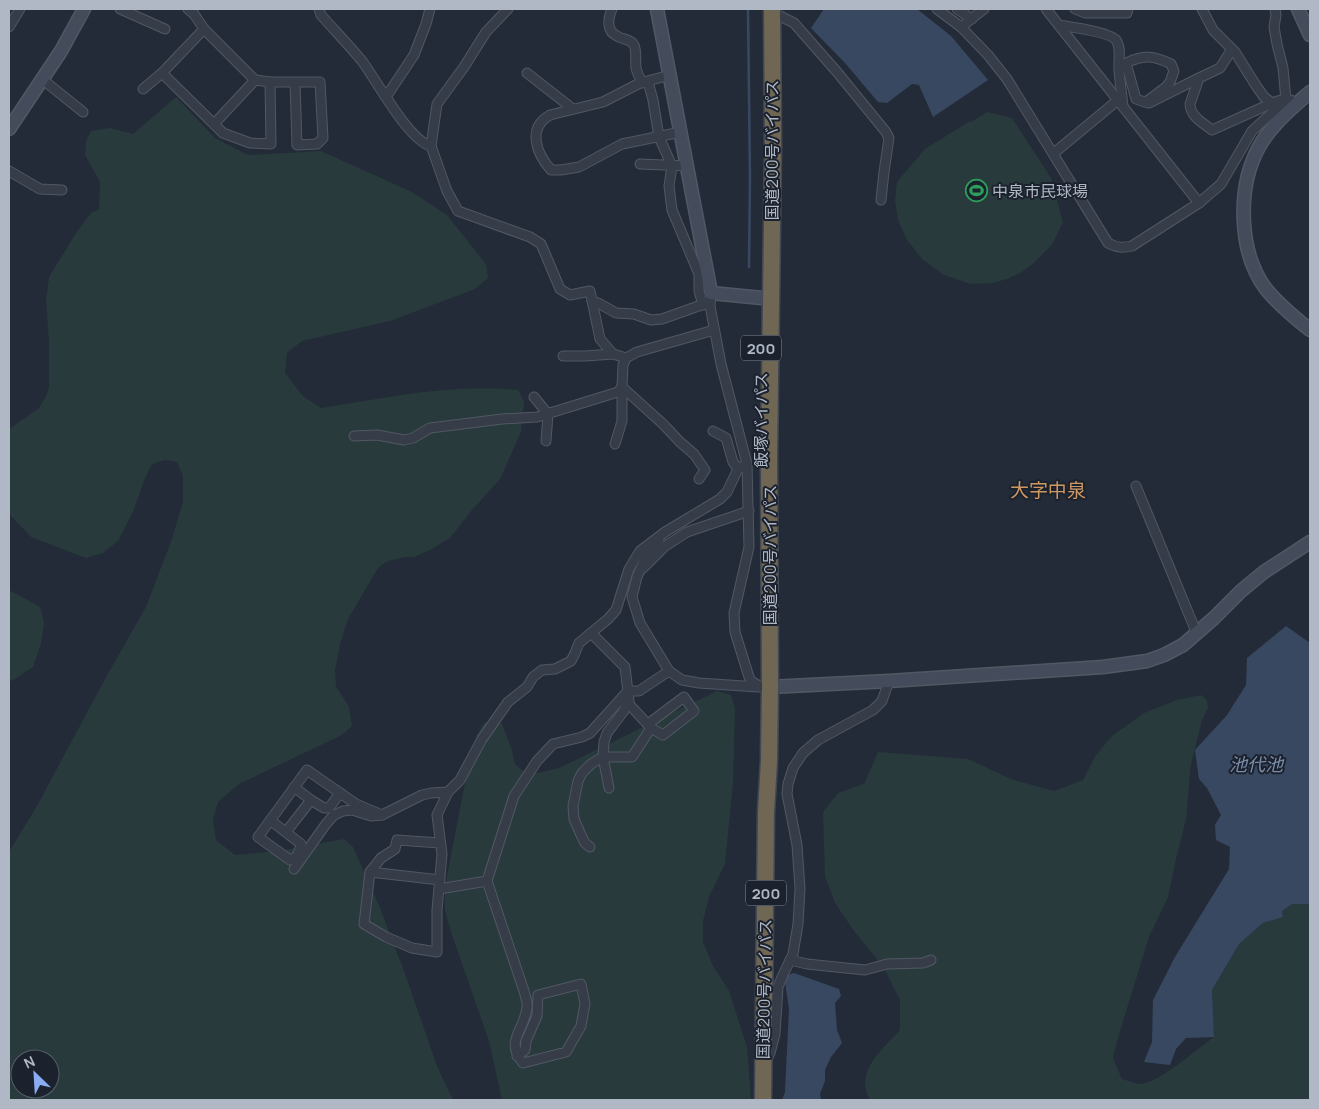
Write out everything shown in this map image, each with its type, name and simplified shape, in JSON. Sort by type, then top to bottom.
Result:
[{"type":"highway","name":"国道200号バイパス","points":[[762,1100],[766,812],[769,761],[766,687],[769,458],[767,298],[773,147],[769,10]]},
{"type":"highway","name":"200","points":[[754,1100],[756,895],[766,687]]},
{"type":"street","points":[[9,27],[20,9]]},
{"type":"street","points":[[9,129],[78,22],[84,9]]},
{"type":"street","points":[[120,9],[165,29]]},
{"type":"street","points":[[188,9],[255,80],[270,82],[295,82],[320,82],[323,138],[317,144],[297,145],[295,82]]},
{"type":"street","points":[[319,9],[321,15],[363,62],[403,122],[426,145],[431,146]]},
{"type":"street","points":[[386,97],[414,56],[430,9]]},
{"type":"street","points":[[508,9],[486,32],[464,67],[437,104],[431,146],[447,191],[458,211],[536,240],[541,244],[560,289],[570,295],[590,292],[600,339],[614,354]]},
{"type":"street","points":[[612,9],[608,19],[610,29],[616,36],[632,42],[636,69],[645,82],[653,100],[659,136],[672,166],[669,186],[672,210],[699,274],[704,276]]},
{"type":"street","points":[[657,9],[688,166],[708,300],[721,364],[747,464],[749,548],[734,613],[735,632],[748,677],[751,682],[766,687]]},
{"type":"street","points":[[937,9],[961,26],[988,55],[1006,79],[1054,153],[1108,243],[1115,247],[1124,248],[1132,246],[1199,203],[1221,184],[1252,130],[1310,92]]},
{"type":"street","points":[[957,9],[972,18]]},
{"type":"street","points":[[961,26],[984,9]]},
{"type":"street","points":[[1046,9],[1199,203]]},
{"type":"street","points":[[1075,9],[1085,13],[1107,11],[1128,13],[1128,9]]},
{"type":"street","points":[[1202,9],[1213,30],[1232,49],[1264,97],[1272,103]]},
{"type":"street","points":[[1275,9],[1274,27],[1276,44],[1291,103],[1259,147],[1250,170],[1243,201],[1245,239],[1253,265],[1265,288],[1310,330]]},
{"type":"street","points":[[1298,9],[1310,35]]},
{"type":"street","points":[[769,10],[794,23],[886,132],[889,138],[881,200]]},
{"type":"street","points":[[1059,25],[1099,32],[1115,39],[1136,98],[1149,103],[1220,68],[1232,49]]},
{"type":"street","points":[[143,89],[162,73],[204,28]]},
{"type":"street","points":[[1123,62],[1151,57],[1171,64],[1174,71],[1170,82],[1146,102]]},
{"type":"street","points":[[1121,104],[1123,62]]},
{"type":"street","points":[[162,73],[223,133],[250,143],[271,144],[270,82]]},
{"type":"street","points":[[527,73],[573,110]]},
{"type":"street","points":[[670,75],[645,82],[603,102],[550,115],[543,119],[537,129],[535,142],[551,170],[561,170],[579,167],[622,144],[681,132]]},
{"type":"street","points":[[1199,78],[1190,108],[1193,114],[1212,130],[1272,103],[1281,100],[1291,103]]},
{"type":"street","points":[[42,79],[84,112]]},
{"type":"street","points":[[214,124],[255,80]]},
{"type":"street","points":[[1054,153],[1121,104]]},
{"type":"street","points":[[640,164],[688,166]]},
{"type":"street","points":[[9,171],[40,189],[62,190]]},
{"type":"street","points":[[592,301],[616,313],[634,314],[652,320],[662,319],[708,300],[767,298]]},
{"type":"street","points":[[615,444],[622,421],[623,365],[626,358],[637,352],[714,330]]},
{"type":"street","points":[[563,356],[614,354],[626,358]]},
{"type":"street","points":[[354,436],[377,435],[404,440],[413,438],[430,428],[502,419],[537,417],[618,392],[622,387]]},
{"type":"street","points":[[622,387],[694,454],[705,470],[699,479]]},
{"type":"street","points":[[534,397],[548,414],[546,441]]},
{"type":"street","points":[[713,431],[726,438],[733,462],[738,469]]},
{"type":"street","points":[[440,842],[397,840],[395,849],[381,858],[370,872],[364,924],[386,937],[412,948],[436,952],[437,910],[442,854],[437,815],[448,792],[460,780],[482,739],[508,702],[527,687],[533,676],[542,670],[555,669],[571,661],[578,642],[608,619],[616,610],[629,569],[640,551],[664,532],[720,499],[727,492],[738,469],[747,464]]},
{"type":"street","points":[[1136,486],[1197,634]]},
{"type":"street","points":[[639,573],[664,547],[688,532],[748,511]]},
{"type":"street","points":[[664,532],[646,558],[639,573],[632,597],[640,623],[669,671],[682,680],[698,683],[766,687],[1103,667],[1147,661],[1183,645],[1264,572],[1310,542]]},
{"type":"street","points":[[591,632],[625,667],[628,691],[629,701],[607,733],[604,742],[603,758],[609,788]]},
{"type":"street","points":[[517,1056],[525,1050],[526,1042],[537,1016],[538,994],[581,984],[585,1004],[581,1026],[566,1052],[523,1063],[517,1056],[514,1043],[528,1006],[487,881],[514,796],[537,761],[553,744],[582,737],[590,733],[628,691],[639,691],[669,671]]},
{"type":"street","points":[[763,1068],[770,1053],[775,1034],[778,987],[793,954],[798,924],[800,889],[797,846],[787,794],[793,768],[803,753],[818,740],[873,710],[882,701],[889,680]]},
{"type":"street","points":[[590,847],[585,843],[574,819],[573,806],[578,781],[582,773],[591,764],[603,758],[632,757],[649,726],[684,697],[694,711],[663,735],[649,726],[628,703]]},
{"type":"street","points":[[270,820],[301,844],[300,851],[293,859],[290,860],[258,837],[270,820],[294,787],[306,770],[356,804],[382,815]]},
{"type":"street","points":[[294,787],[324,808],[329,808],[340,793]]},
{"type":"street","points":[[294,869],[334,815],[352,810],[371,816],[382,815],[422,795],[448,792]]},
{"type":"street","points":[[286,832],[311,800]]},
{"type":"street","points":[[370,872],[440,884],[487,881]]},
{"type":"street","points":[[790,960],[807,964],[865,970],[887,964],[923,963],[931,960]]},
{"type":"shaded area","points":[[176,97],[215,138],[248,155],[321,151],[412,192],[447,215],[486,264],[488,278],[475,289],[390,321],[302,341],[287,353],[285,373],[303,396],[321,408],[444,390],[493,388],[518,390],[524,401],[521,432],[500,479],[450,538],[414,557],[404,557],[386,562],[378,568],[348,619],[340,644],[335,671],[336,686],[349,707],[352,726],[342,735],[239,784],[218,802],[213,820],[216,840],[235,855],[279,851],[344,839],[353,847],[380,908],[437,1066],[453,1100],[9,1100],[9,852],[37,806],[146,607],[172,539],[183,501],[183,476],[177,462],[165,460],[152,464],[133,512],[118,541],[103,553],[86,558],[31,537],[9,514],[9,429],[39,408],[46,396],[49,387],[49,341],[46,301],[49,277],[78,230],[91,213],[99,209],[100,182],[85,155],[86,141],[91,131],[110,128],[133,134]]},
{"type":"shaded area","name":"中泉市民球場","points":[[987,112],[1012,118],[1051,178],[1063,222],[1053,243],[1035,262],[1022,272],[992,283],[971,284],[944,275],[923,260],[907,240],[898,220],[895,200],[897,182],[925,149]]},
{"type":"shaded area","points":[[9,590],[40,607],[44,622],[41,644],[33,667],[12,681],[9,679]]},
{"type":"shaded area","points":[[717,691],[731,695],[735,709],[733,783],[725,864],[709,897],[703,921],[703,942],[713,966],[729,991],[747,1047],[751,1100],[502,1100],[489,1041],[445,911],[445,886],[465,783],[477,735],[484,723],[494,720],[502,724],[515,764],[528,775],[559,768]]},
{"type":"shaded area","points":[[1201,695],[1207,700],[1208,708],[1202,720],[1191,764],[1186,819],[1168,897],[1149,937],[1113,1058],[1122,1079],[1141,1084],[1159,1077],[1214,1037],[1212,990],[1239,944],[1263,923],[1283,917],[1282,911],[1292,904],[1310,904],[1310,1100],[870,1100],[865,1080],[868,1070],[878,1053],[900,1030],[900,1000],[884,968],[854,931],[835,903],[825,876],[823,812],[838,793],[864,784],[878,752],[968,759],[1011,779],[1054,791],[1083,780],[1096,755],[1113,735],[1144,713],[1177,700]]},
{"type":"water","points":[[824,9],[917,9],[951,36],[988,80],[933,117],[919,85],[912,84],[887,103],[878,102],[845,63],[811,28]]},
{"type":"water","name":"池代池","points":[[1286,626],[1310,643],[1310,904],[1292,904],[1282,911],[1283,917],[1263,923],[1239,944],[1212,990],[1214,1037],[1186,1038],[1176,1049],[1170,1065],[1144,1062],[1152,1042],[1153,1000],[1175,957],[1229,869],[1230,847],[1216,840],[1215,825],[1221,815],[1207,788],[1199,779],[1195,750],[1227,715],[1246,685],[1247,658]]},
{"type":"water","points":[[794,973],[839,989],[841,996],[835,1003],[837,1030],[842,1043],[831,1057],[825,1070],[825,1081],[820,1094],[821,1100],[782,1100],[785,1092],[789,1009],[785,982],[788,975]]},
{"type":"waterway","points":[[748,9],[749,267]]},
{"type":"place","name":"中泉市民球場","points":[[976,191]]},
{"type":"district","name":"大字中泉","points":[[1048,490]]}]
